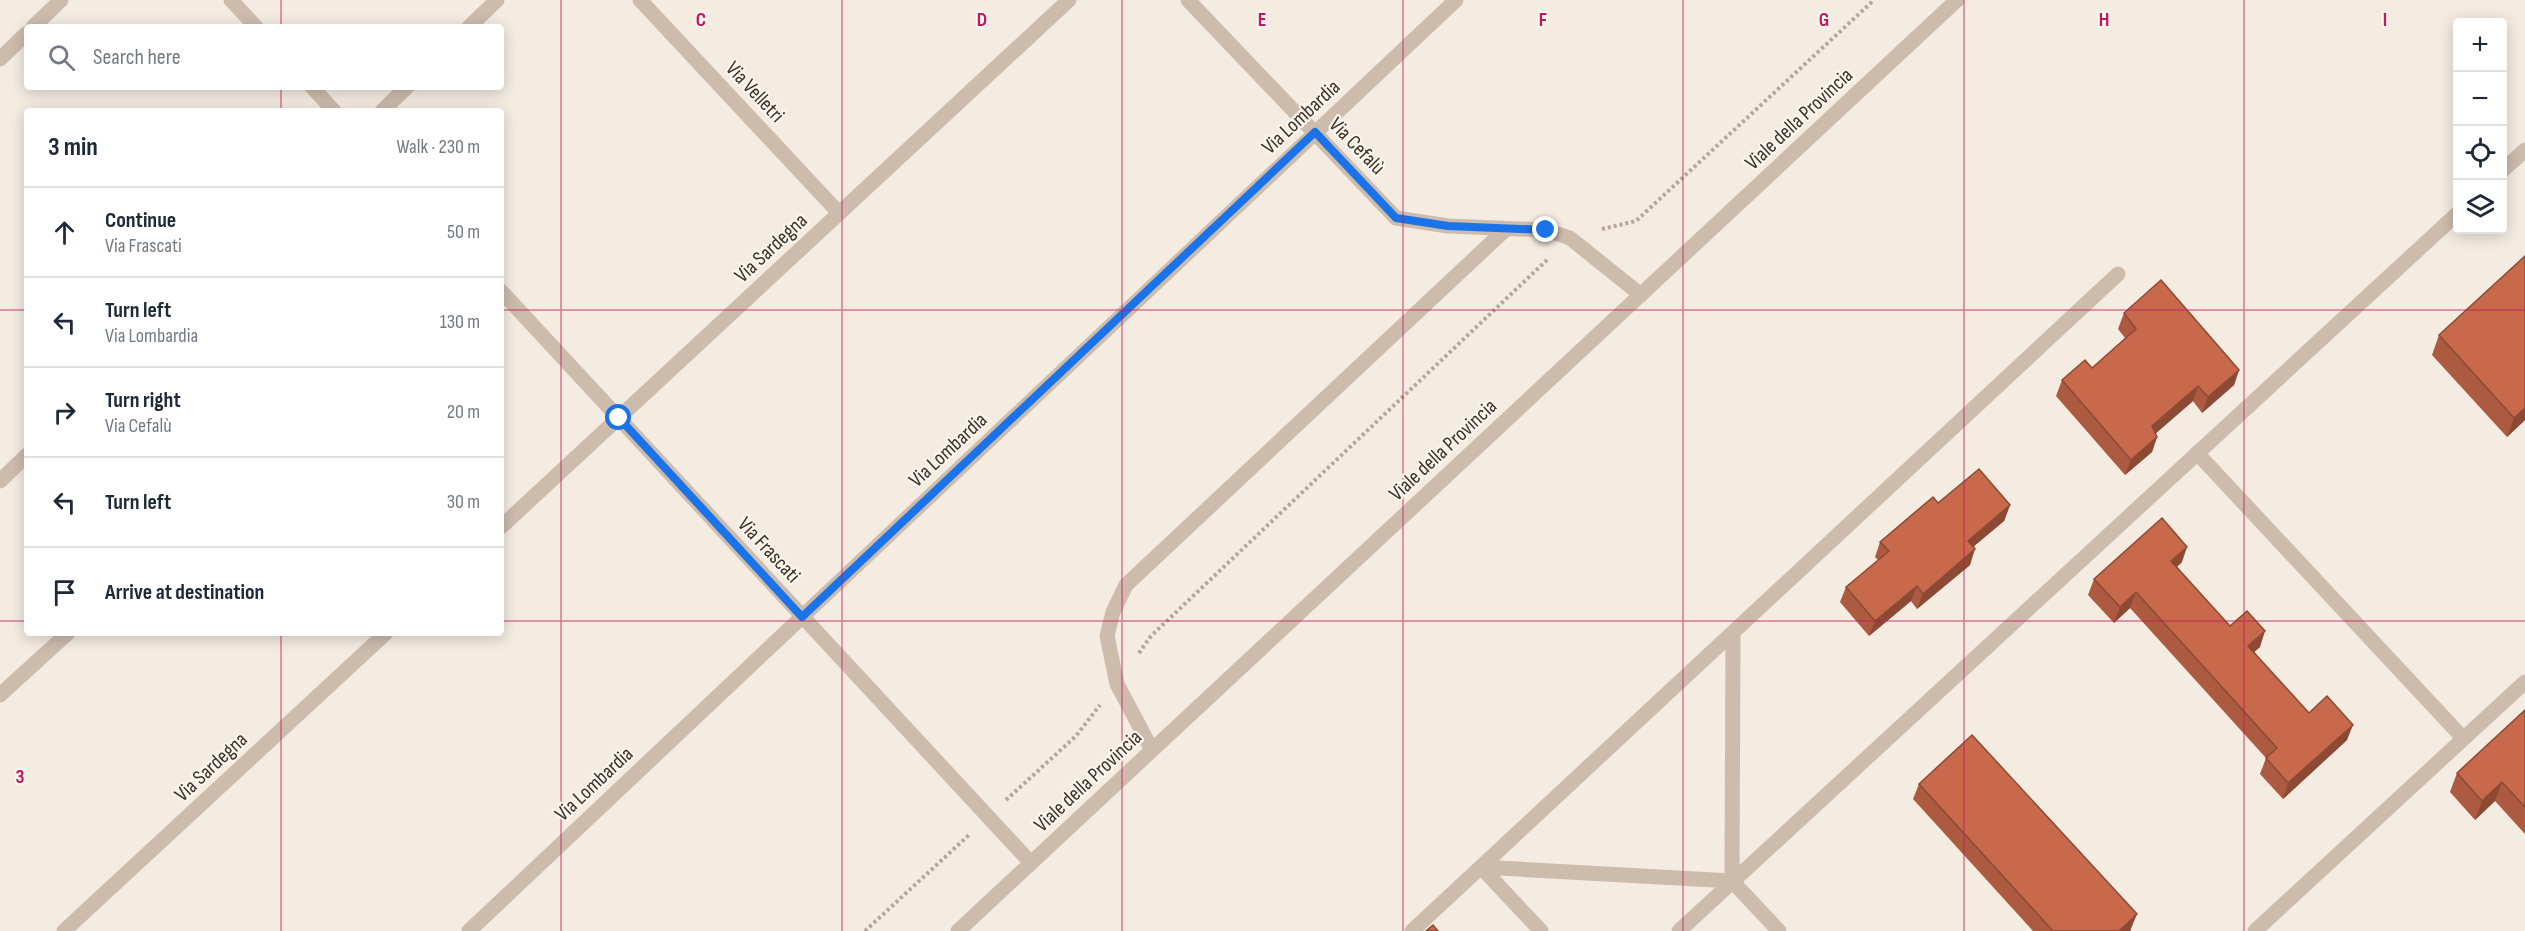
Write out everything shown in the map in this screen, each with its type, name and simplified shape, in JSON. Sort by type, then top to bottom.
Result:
[{"type":"street","points":[[36,24],[61,0]]},
{"type":"street","points":[[231,0],[253,24]]},
{"type":"street","points":[[472,24],[497,0]]},
{"type":"street","name":"Via Velletri","points":[[640,0],[839,213]]},
{"type":"street","name":"Via Sardegna","points":[[504,524],[1069,0]]},
{"type":"street","name":"Via Cefalù","points":[[1188,0],[1396,218],[1448,226],[1506,229]]},
{"type":"street","name":"Via Lombardia","points":[[469,931],[1456,0]]},
{"type":"street","name":"Viale della Provincia","points":[[958,931],[1957,0]]},
{"type":"street","points":[[0,59],[24,36]]},
{"type":"street","points":[[315,90],[331,108]]},
{"type":"street","points":[[385,108],[404,90]]},
{"type":"street","points":[[2507,166],[2525,150]]},
{"type":"street","points":[[1679,931],[2453,217]]},
{"type":"street","points":[[1152,750],[1116,684],[1107,636],[1113,612],[1126,585],[1506,229],[1546,230],[1570,238],[1641,295]]},
{"type":"street","points":[[1412,931],[2118,274]]},
{"type":"street","name":"Via Frascati","points":[[504,294],[1031,863]]},
{"type":"street","points":[[2197,453],[2463,738]]},
{"type":"street","points":[[0,481],[24,458]]},
{"type":"street","points":[[1733,632],[1732,881],[1779,931]]},
{"type":"street","points":[[0,695],[65,636]]},
{"type":"street","name":"Via Sardegna","points":[[64,931],[383,636]]},
{"type":"street","points":[[2254,931],[2525,682]]},
{"type":"street","points":[[1481,867],[1732,881]]},
{"type":"street","points":[[1481,867],[1541,931]]},
{"type":"path","points":[[865,931],[1076,736],[1151,636],[1570,238],[1636,221],[1874,0]]},
{"type":"building","points":[[2525,256],[2525,408],[2514,418],[2439,335]]},
{"type":"building","points":[[2161,280],[2239,370],[2208,397],[2198,386],[2152,426],[2157,437],[2131,460],[2062,380],[2085,360],[2092,368],[2136,329],[2124,313]]},
{"type":"building","points":[[1979,469],[2010,505],[1968,541],[1975,549],[1923,594],[1917,586],[1875,621],[1846,587],[1889,551],[1880,542],[1933,497],[1938,503]]},
{"type":"building","points":[[2162,518],[2187,547],[2171,561],[2230,626],[2247,611],[2265,631],[2248,646],[2309,713],[2327,696],[2353,725],[2288,783],[2266,758],[2277,748],[2136,592],[2120,607],[2094,579]]},
{"type":"building","points":[[2525,710],[2525,807],[2502,782],[2482,801],[2457,773]]},
{"type":"building","points":[[1972,735],[2137,914],[2119,931],[2053,931],[1919,784]]},
{"type":"building","points":[[1433,925],[1438,931],[1426,931]]},
{"type":"route","points":[[619,418],[802,617],[1315,132],[1396,218],[1448,226],[1546,230]]}]
